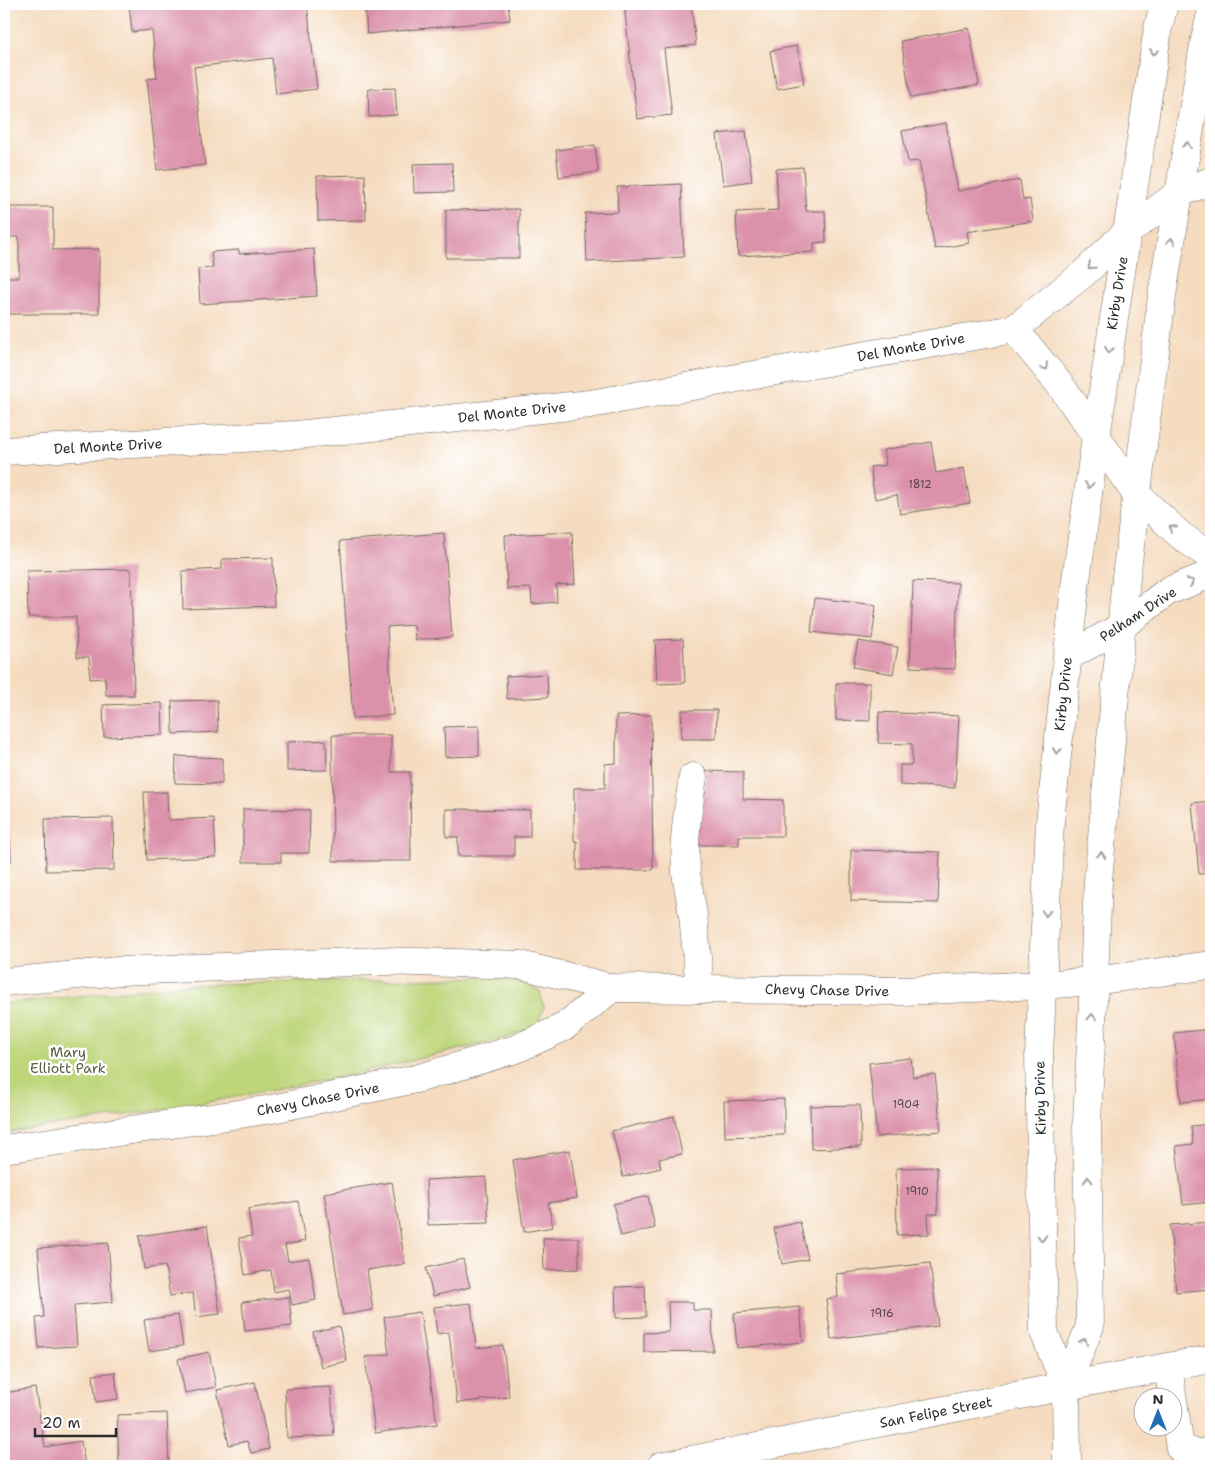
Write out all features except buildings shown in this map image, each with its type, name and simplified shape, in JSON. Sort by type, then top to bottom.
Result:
[{"type":"street","name":"Kirby Drive","points":[[1067,1466],[1066,1386],[1044,1332],[1039,1054],[1050,822],[1075,587],[1126,233],[1158,28],[1164,4]]},
{"type":"street","name":"Kirby Drive","points":[[1066,1386],[1090,1326],[1087,1123],[1098,882],[1126,577],[1163,289],[1205,39],[1211,14]]},
{"type":"street","name":"Del Monte Drive","points":[[4,451],[296,435],[590,404],[1014,329],[1083,274],[1126,233],[1179,193],[1211,180]]},
{"type":"street","points":[[1014,329],[1061,386],[1136,494],[1180,535],[1211,557]]},
{"type":"street","name":"Pelham Drive","points":[[1067,657],[1121,628],[1168,591],[1211,574]]},
{"type":"street","points":[[693,777],[686,833],[686,873],[693,915],[700,988]]},
{"type":"street","name":"Chevy Chase Drive","points":[[4,982],[120,971],[380,961],[521,965],[612,988],[903,991],[1094,981],[1211,965]]},
{"type":"street","name":"Chevy Chase Drive","points":[[4,1149],[272,1109],[420,1078],[516,1049],[564,1027],[612,988]]},
{"type":"street","name":"San Felipe Street","points":[[662,1466],[1211,1359]]},
{"type":"street","points":[[1168,1367],[1180,1448],[1195,1453],[1211,1453]]},
{"type":"green space","name":"Mary Elliott Park","points":[[486,977],[520,982],[540,991],[544,1007],[536,1026],[503,1039],[351,1075],[188,1106],[4,1133],[4,1004],[180,985]]}]
